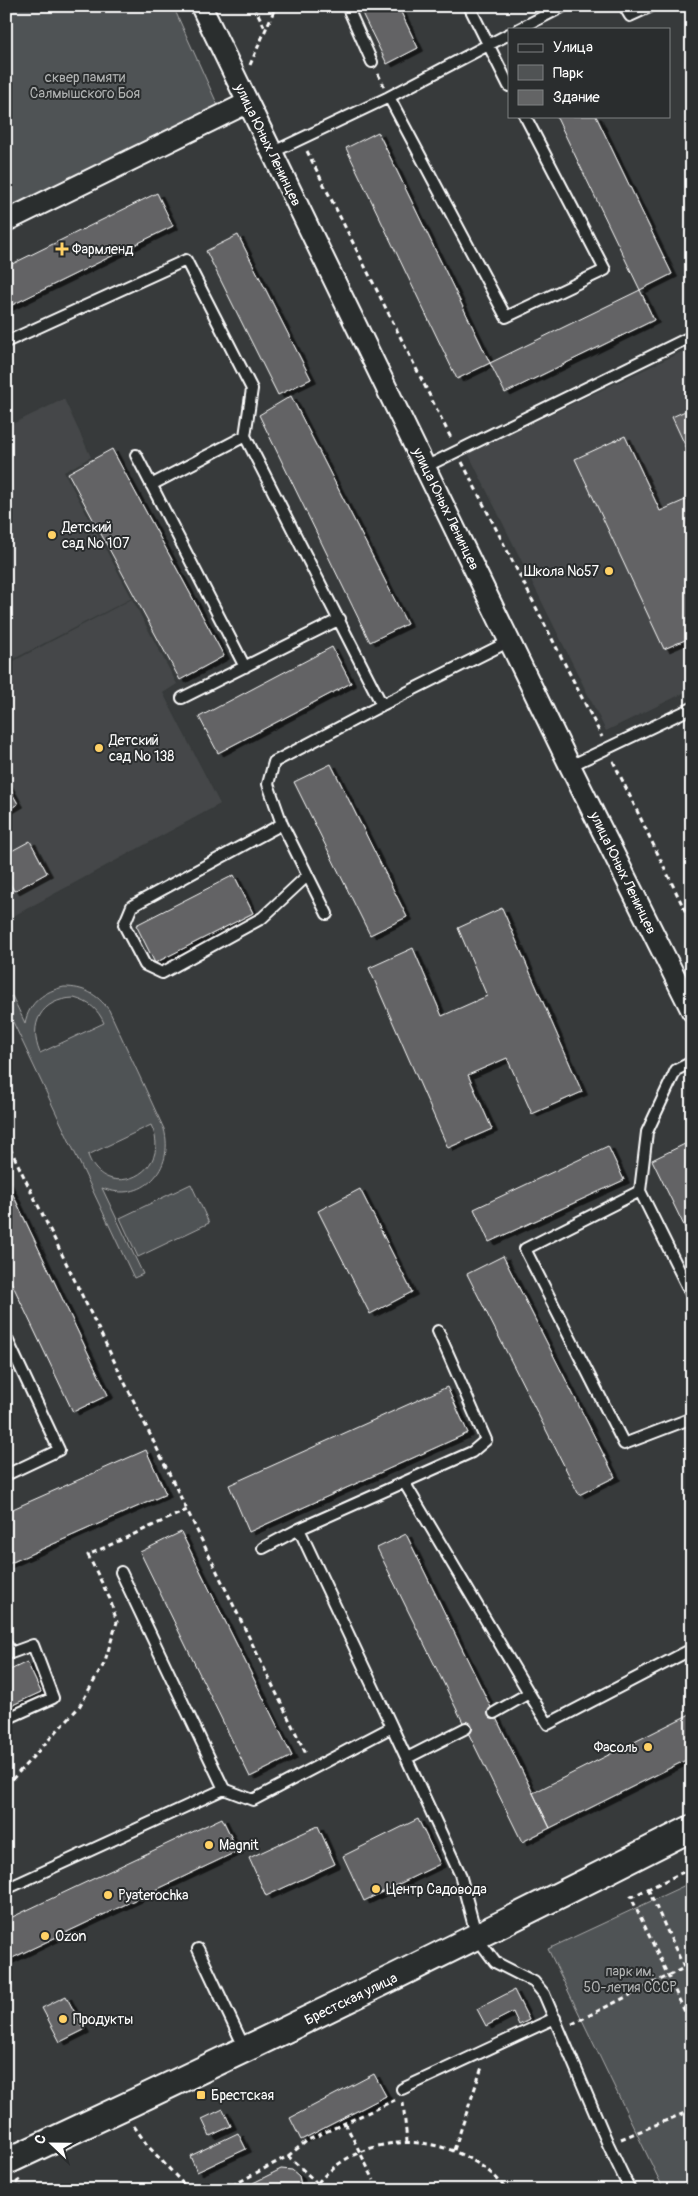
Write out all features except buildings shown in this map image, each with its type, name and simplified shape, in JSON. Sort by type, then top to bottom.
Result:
[{"type":"street","name":"улица Юных Ленинцев","points":[[202,6],[271,153],[570,766],[692,1011]]},
{"type":"street","points":[[6,221],[243,95]]},
{"type":"street","name":"Брестская улица","points":[[6,2162],[246,2050],[477,1938],[692,1828]]},
{"type":"lane","points":[[347,6],[372,62]]},
{"type":"lane","points":[[469,6],[508,84]]},
{"type":"lane","points":[[521,28],[564,6]]},
{"type":"lane","points":[[624,6],[630,16],[652,6]]},
{"type":"lane","points":[[271,153],[389,97],[508,34]]},
{"type":"lane","points":[[389,97],[506,318],[605,270],[526,118]]},
{"type":"lane","points":[[6,342],[186,260],[252,389],[245,436],[340,619],[382,705]]},
{"type":"lane","points":[[425,467],[692,336]]},
{"type":"lane","points":[[151,485],[245,436]]},
{"type":"lane","points":[[136,455],[244,667]]},
{"type":"lane","points":[[182,698],[340,619]]},
{"type":"lane","points":[[326,914],[282,824],[268,784],[274,762],[510,641]]},
{"type":"lane","points":[[570,766],[692,708]]},
{"type":"lane","points":[[282,824],[132,906],[124,925],[145,965],[162,973],[262,918],[308,876]]},
{"type":"lane","points":[[692,1062],[676,1070],[647,1132],[640,1191],[692,1296]]},
{"type":"lane","points":[[640,1191],[526,1249],[624,1444],[692,1418]]},
{"type":"lane","points":[[263,1548],[299,1529],[472,1452],[486,1440],[438,1331]]},
{"type":"lane","points":[[6,1337],[59,1450],[6,1475]]},
{"type":"lane","points":[[404,1482],[548,1724],[692,1649]]},
{"type":"lane","points":[[299,1529],[460,1874],[477,1938],[495,1962],[534,1982],[544,1994],[608,2144],[630,2190]]},
{"type":"lane","points":[[121,1572],[224,1790]]},
{"type":"lane","points":[[6,1644],[11,1653],[33,1645],[53,1698],[6,1719]]},
{"type":"lane","points":[[494,1713],[529,1692]]},
{"type":"lane","points":[[6,1889],[224,1790],[253,1800],[392,1727]]},
{"type":"lane","points":[[407,1758],[466,1728]]},
{"type":"lane","points":[[198,1949],[246,2050]]},
{"type":"lane","points":[[402,2089],[555,2018]]},
{"type":"path","points":[[254,6],[266,31]]},
{"type":"path","points":[[243,95],[276,6]]},
{"type":"path","points":[[372,62],[389,97]]},
{"type":"path","points":[[301,139],[607,748],[692,925]]},
{"type":"path","points":[[6,1140],[187,1510]]},
{"type":"path","points":[[692,1868],[631,1897],[692,2027]]},
{"type":"path","points":[[648,1889],[692,1985]]},
{"type":"path","points":[[560,2030],[692,1964]]},
{"type":"path","points":[[454,2150],[482,2068],[484,2051]]},
{"type":"path","points":[[224,2190],[288,2156],[308,2140],[402,2096],[407,2141]]},
{"type":"path","points":[[608,2144],[692,2110]]},
{"type":"path","points":[[130,2121],[147,2145],[189,2190]]},
{"type":"path","points":[[345,2124],[374,2180]]},
{"type":"path","points":[[312,2190],[337,2165],[359,2152],[383,2144],[407,2141],[431,2143],[454,2150],[481,2164],[506,2190]]},
{"type":"path","points":[[288,2156],[317,2183]]},
{"type":"shaded area","name":"Школа №57","points":[[692,347],[692,689],[606,731],[468,453]]},
{"type":"shaded area","name":"Детский сад № 107","points":[[64,399],[91,457],[64,472],[132,598],[6,663],[6,427]]},
{"type":"shaded area","name":"Детский сад № 138","points":[[132,599],[177,684],[163,693],[220,804],[6,920],[6,665]]},
{"type":"green space","name":"сквер памяти Салмышского Боя","points":[[6,6],[173,6],[219,108],[6,210]]},
{"type":"green space","points":[[64,987],[78,988],[90,992],[109,1010],[164,1129],[165,1157],[153,1180],[143,1187],[131,1191],[117,1192],[102,1188],[143,1274],[134,1278],[6,1007],[6,999],[12,996],[25,1023],[34,1003],[50,991]],"holes":[[[74,998],[92,1007],[104,1023],[40,1053],[36,1032],[40,1015],[53,1003],[63,999]],[[151,1125],[156,1142],[154,1157],[146,1169],[135,1176],[122,1180],[108,1178],[97,1170],[88,1155]]]},
{"type":"green space","points":[[191,1184],[209,1223],[138,1257],[120,1218]]},
{"type":"green space","name":"парк им. 50-летия СССР","points":[[692,1882],[692,2190],[664,2190],[548,1949]]},
{"type":"place","name":"Фармленд","points":[[62,249]]},
{"type":"place","name":"Детский сад № 107","points":[[52,535]]},
{"type":"place","name":"Школа №57","points":[[609,571]]},
{"type":"place","name":"Детский сад № 138","points":[[99,748]]},
{"type":"place","name":"Фасоль","points":[[648,1747]]},
{"type":"place","name":"Magnit","points":[[209,1845]]},
{"type":"place","name":"Центр Садовода","points":[[376,1889]]},
{"type":"place","name":"Pyaterochka","points":[[108,1895]]},
{"type":"place","name":"Ozon","points":[[45,1936]]},
{"type":"place","name":"Продукты","points":[[63,2019]]},
{"type":"place","name":"Брестская","points":[[201,2095]]}]
